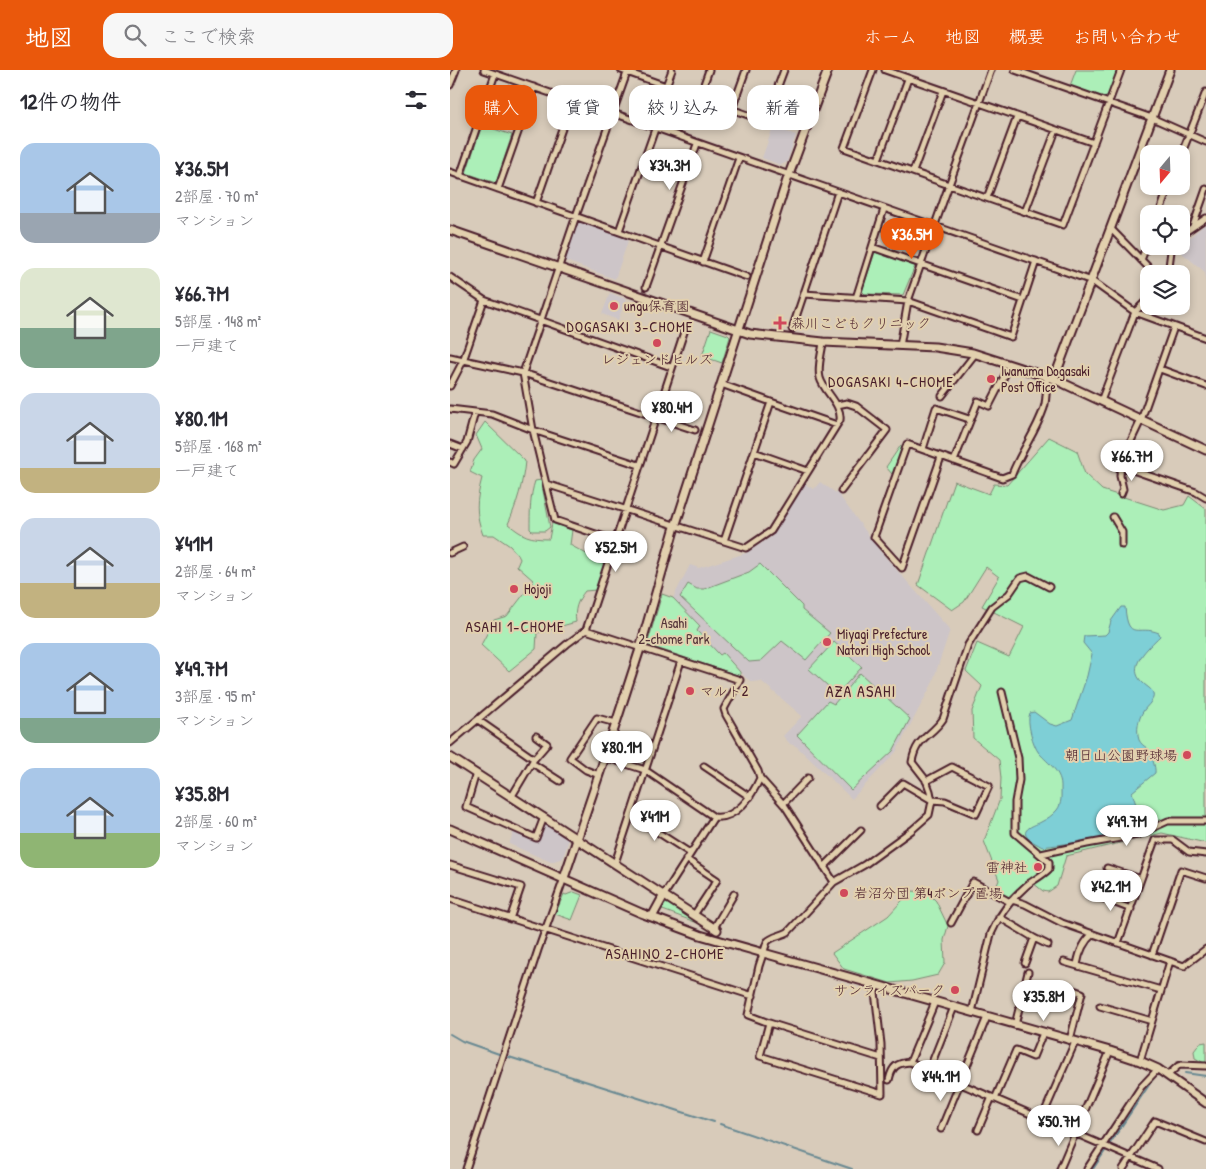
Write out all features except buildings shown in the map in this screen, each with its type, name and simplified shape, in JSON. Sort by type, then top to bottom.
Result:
[{"type":"street","points":[[484,70],[526,85]]},
{"type":"street","points":[[666,85],[672,70]]},
{"type":"street","points":[[704,85],[709,70]]},
{"type":"street","points":[[737,95],[746,70]]},
{"type":"street","points":[[737,111],[765,121],[784,70]]},
{"type":"street","points":[[466,1169],[605,757],[640,647],[675,525],[789,174],[828,70]]},
{"type":"street","points":[[873,70],[844,148],[1063,225],[1121,70]]},
{"type":"street","points":[[885,70],[1094,143]]},
{"type":"street","points":[[900,346],[908,301],[991,70]]},
{"type":"street","points":[[1015,70],[1152,118],[1206,142]]},
{"type":"street","points":[[1054,379],[1170,70]]},
{"type":"street","points":[[619,94],[626,71],[663,85]]},
{"type":"street","points":[[450,85],[453,72]]},
{"type":"street","points":[[460,176],[495,74]]},
{"type":"street","points":[[878,160],[908,79]]},
{"type":"street","points":[[913,172],[943,91]]},
{"type":"street","points":[[1186,145],[1205,96]]},
{"type":"street","points":[[987,198],[1017,117]]},
{"type":"street","points":[[498,189],[519,130]]},
{"type":"street","points":[[536,203],[562,130]]},
{"type":"street","points":[[607,130],[523,373],[533,430],[555,520],[616,541]]},
{"type":"street","points":[[619,231],[655,130]]},
{"type":"street","points":[[658,130],[789,174],[1092,281],[1135,312],[1174,327],[1205,336]]},
{"type":"street","points":[[1025,212],[1056,130]]},
{"type":"street","points":[[646,287],[698,144]]},
{"type":"street","points":[[703,262],[739,158]]},
{"type":"street","points":[[450,172],[747,278]]},
{"type":"street","points":[[1193,226],[1206,189]]},
{"type":"street","points":[[792,329],[838,192]]},
{"type":"street","points":[[856,298],[884,209]]},
{"type":"street","points":[[1190,228],[1206,218]]},
{"type":"street","points":[[450,230],[739,330],[763,336],[823,342],[935,347],[975,354],[1054,379],[1206,450]]},
{"type":"street","points":[[1111,230],[1147,265]]},
{"type":"street","points":[[872,248],[1023,300]]},
{"type":"street","points":[[1142,260],[1144,255]]},
{"type":"street","points":[[804,294],[908,301],[1011,337],[1036,261]]},
{"type":"street","points":[[450,277],[484,300],[672,367]]},
{"type":"street","points":[[450,386],[462,361],[484,300]]},
{"type":"street","points":[[1101,401],[1135,312],[1140,307]]},
{"type":"street","points":[[1121,494],[1123,489],[1120,476],[1121,466],[1141,420],[1174,327]]},
{"type":"street","points":[[450,744],[586,630],[685,329]]},
{"type":"street","points":[[546,484],[746,548],[771,532],[837,425],[841,415],[820,378],[823,342]]},
{"type":"street","points":[[942,396],[975,354]]},
{"type":"street","points":[[450,357],[523,373],[695,430]]},
{"type":"street","points":[[954,461],[969,419],[978,401],[989,406],[1010,365]]},
{"type":"street","points":[[1160,369],[1206,386]]},
{"type":"street","points":[[941,457],[902,568],[874,537],[907,444],[1002,478],[1012,474],[1018,458],[1030,440],[1045,406],[1047,377]]},
{"type":"street","points":[[721,384],[837,425]]},
{"type":"street","points":[[724,541],[771,402]]},
{"type":"street","points":[[837,406],[847,403],[856,406],[887,430],[842,491]]},
{"type":"street","points":[[922,449],[936,408],[969,419]]},
{"type":"street","points":[[450,409],[492,414],[533,430],[639,465]]},
{"type":"street","points":[[450,462],[454,464],[467,442],[475,412]]},
{"type":"street","points":[[450,444],[463,449]]},
{"type":"street","points":[[754,452],[808,471]]},
{"type":"street","points":[[1121,466],[1196,492],[1206,498]]},
{"type":"street","points":[[1113,517],[1122,532],[1122,545]]},
{"type":"street","points":[[450,553],[463,547]]},
{"type":"street","points":[[881,1058],[748,1015],[763,953],[768,940],[788,932],[834,882],[864,865],[912,830],[929,815],[932,800],[926,782],[912,762],[913,753],[920,740],[938,727],[944,719],[968,645],[992,607],[1009,594],[1020,578],[1028,576],[1049,587]]},
{"type":"street","points":[[586,630],[740,680],[724,709],[726,715],[758,771],[760,778],[783,804],[834,882]]},
{"type":"street","points":[[615,863],[681,661]]},
{"type":"street","points":[[972,1012],[991,934],[999,917],[1011,901],[1028,884],[1044,875],[1048,869],[1049,862],[1015,833],[1015,810],[1019,780],[1018,758],[1002,692]]},
{"type":"street","points":[[599,774],[586,770],[570,758],[597,718],[616,723]]},
{"type":"street","points":[[478,720],[560,781]]},
{"type":"street","points":[[512,796],[533,761],[548,744],[536,736]]},
{"type":"street","points":[[450,757],[715,929],[734,894]]},
{"type":"street","points":[[605,757],[646,770],[714,817],[722,818],[731,814],[750,797],[760,778]]},
{"type":"street","points":[[704,766],[750,797]]},
{"type":"street","points":[[880,806],[903,783],[932,800],[945,801],[976,814],[988,786],[952,768],[926,782]]},
{"type":"street","points":[[476,773],[466,807],[536,838],[544,817]]},
{"type":"street","points":[[783,804],[808,778]]},
{"type":"street","points":[[631,815],[690,853]]},
{"type":"street","points":[[652,917],[686,859],[714,817]]},
{"type":"street","points":[[1040,854],[1137,835],[1168,821],[1206,821]]},
{"type":"street","points":[[450,829],[652,917],[700,935],[1140,1061],[1168,1075],[1206,1103]]},
{"type":"street","points":[[824,866],[861,830]]},
{"type":"street","points":[[1118,943],[1154,840],[1174,840],[1189,852],[1206,854]]},
{"type":"street","points":[[686,859],[717,880],[694,915]]},
{"type":"street","points":[[450,865],[521,888],[510,919]]},
{"type":"street","points":[[1107,868],[1141,879]]},
{"type":"street","points":[[1152,955],[1182,870],[1206,878]]},
{"type":"street","points":[[951,923],[973,882],[1011,901],[1025,904],[1062,923],[1184,966],[1206,949]]},
{"type":"street","points":[[1097,896],[1131,909]]},
{"type":"street","points":[[450,899],[753,996]]},
{"type":"street","points":[[999,917],[1048,945]]},
{"type":"street","points":[[1078,965],[1081,949],[1087,939],[1093,934]]},
{"type":"street","points":[[1026,963],[1034,938]]},
{"type":"street","points":[[1140,1061],[1170,961]]},
{"type":"street","points":[[1064,962],[1161,990]]},
{"type":"street","points":[[1015,1025],[1028,972]]},
{"type":"street","points":[[769,1023],[760,1056],[882,1094],[876,985]]},
{"type":"street","points":[[1042,1118],[1073,1041],[1082,993],[1059,985]]},
{"type":"street","points":[[910,1062],[935,1002]]},
{"type":"street","points":[[1100,1006],[1152,1021]]},
{"type":"street","points":[[929,1070],[954,1007]]},
{"type":"street","points":[[941,1129],[987,1017]]},
{"type":"street","points":[[978,1130],[1016,1050],[1033,1057],[1042,1033]]},
{"type":"street","points":[[1060,1169],[1110,1051]]},
{"type":"street","points":[[889,1080],[893,1066],[898,1063],[910,1062],[1158,1169]]},
{"type":"street","points":[[1168,1075],[1181,1065],[1206,1066]]},
{"type":"street","points":[[1087,1169],[1106,1146],[1141,1088],[1158,1069]]},
{"type":"street","points":[[1122,1169],[1155,1120],[1206,1142]]},
{"type":"shaded area","points":[[772,130],[782,130],[796,135],[787,162],[781,165],[762,158]]},
{"type":"shaded area","points":[[579,220],[629,238],[615,279],[563,260]]},
{"type":"shaded area","points":[[1206,223],[1206,285],[1205,272],[1184,255],[1190,255],[1190,237]]},
{"type":"shaded area","name":"ungu保育園","points":[[610,293],[626,299],[618,320],[602,314]]},
{"type":"shaded area","name":"Miyagi Prefecture Natori High School","points":[[820,482],[839,495],[881,552],[950,630],[932,684],[896,752],[852,799],[783,736],[802,716],[761,681],[752,682],[723,653],[720,655],[696,631],[700,626],[673,598],[690,565],[699,568],[746,553],[771,537],[804,484],[814,489]]},
{"type":"shaded area","points":[[544,824],[568,837],[563,858],[551,862],[509,844],[514,831],[537,840]]},
{"type":"green space","points":[[1076,70],[1118,70],[1108,95],[1104,97],[1070,86]]},
{"type":"green space","points":[[480,130],[497,130],[512,135],[496,183],[466,173]]},
{"type":"green space","points":[[875,252],[915,266],[903,295],[865,294],[862,291]]},
{"type":"green space","points":[[711,329],[730,337],[722,363],[702,356]]},
{"type":"green space","points":[[485,422],[525,461],[519,493],[508,524],[522,534],[536,538],[549,539],[552,523],[572,530],[570,545],[605,564],[596,590],[585,591],[580,598],[575,614],[576,622],[537,633],[536,649],[509,671],[481,645],[494,620],[507,616],[534,581],[517,566],[520,559],[510,546],[494,535],[483,535],[480,527],[477,507],[482,478],[470,472],[474,460],[482,449],[476,435]]},
{"type":"green space","points":[[1049,437],[1077,451],[1085,474],[1102,490],[1164,510],[1184,505],[1189,496],[1206,509],[1206,843],[1162,833],[1066,856],[1057,886],[1048,892],[1043,891],[1028,879],[1008,897],[995,890],[999,880],[984,841],[1000,799],[1001,778],[999,760],[973,738],[972,711],[982,686],[966,671],[977,643],[1009,657],[1024,627],[982,606],[999,577],[986,567],[964,602],[952,610],[918,585],[954,481],[989,494],[994,484],[1007,485]]},
{"type":"green space","points":[[901,445],[904,447],[892,474],[886,467]]},
{"type":"green space","points":[[541,480],[550,527],[545,531],[532,531],[530,523],[532,492],[535,481]]},
{"type":"green space","points":[[760,564],[802,606],[802,610],[830,633],[806,660],[782,641],[761,661],[749,662],[680,597],[688,584],[697,589],[704,589],[749,572]]},
{"type":"green space","name":"Asahi 2-chome Park","points":[[662,594],[673,598],[700,626],[697,631],[720,655],[723,653],[740,672],[740,676],[647,645]]},
{"type":"green space","points":[[834,642],[862,667],[837,694],[809,669]]},
{"type":"green space","points":[[860,673],[910,719],[893,751],[851,790],[797,735],[828,701],[834,704]]},
{"type":"green space","points":[[911,891],[927,892],[936,901],[948,926],[944,940],[945,963],[938,975],[912,981],[890,983],[844,969],[832,953],[888,916]]},
{"type":"green space","points":[[574,892],[582,895],[572,920],[555,914],[564,894]]},
{"type":"green space","points":[[668,903],[703,925],[660,909],[662,905]]},
{"type":"green space","points":[[1206,1042],[1206,1064],[1195,1058],[1194,1051],[1200,1043]]},
{"type":"water","points":[[1121,607],[1125,607],[1126,618],[1132,629],[1152,631],[1159,633],[1160,636],[1140,658],[1136,671],[1138,677],[1152,691],[1153,695],[1152,700],[1140,717],[1138,736],[1152,757],[1155,773],[1132,792],[1138,811],[1147,822],[1130,832],[1115,836],[1042,847],[1029,839],[1026,833],[1029,828],[1048,818],[1057,810],[1061,800],[1061,782],[1057,773],[1034,745],[1030,727],[1030,713],[1034,712],[1050,724],[1057,726],[1072,720],[1087,676],[1092,654],[1083,643],[1084,636],[1105,635],[1108,632],[1111,621]]},
{"type":"waterway","points":[[450,1034],[462,1041],[499,1054]]},
{"type":"waterway","points":[[509,1057],[714,1122]]},
{"type":"waterway","points":[[1185,1073],[1206,1076]]},
{"type":"waterway","points":[[1093,1169],[1153,1079]]},
{"type":"waterway","points":[[1090,1169],[1137,1099],[1140,1098]]},
{"type":"waterway","points":[[720,1124],[852,1169]]},
{"type":"place","name":"ungu保育園","points":[[614,306]]},
{"type":"place","name":"森川こどもクリニック","points":[[780,323]]},
{"type":"place","name":"レジェンドヒルズ","points":[[657,343]]},
{"type":"place","name":"Iwanuma Dogasaki Post Office","points":[[991,379]]},
{"type":"place","name":"Hojoji","points":[[514,589]]},
{"type":"place","name":"Miyagi Prefecture Natori High School","points":[[827,642]]},
{"type":"place","name":"マルト2","points":[[690,691]]},
{"type":"place","name":"朝日山公園野球場","points":[[1187,755]]},
{"type":"place","name":"雷神社","points":[[1038,867]]},
{"type":"place","name":"岩沼分団 第4ポンプ置場","points":[[844,893]]},
{"type":"place","name":"サンライズパーク","points":[[955,990]]},
{"type":"district","name":"DOGASAKI 3-CHOME","points":[[630,327]]},
{"type":"district","name":"DOGASAKI 4-CHOME","points":[[891,382]]},
{"type":"district","name":"ASAHI 1-CHOME","points":[[515,627]]},
{"type":"district","name":"AZA ASAHI","points":[[861,691]]},
{"type":"district","name":"ASAHINO 2-CHOME","points":[[665,954]]}]
